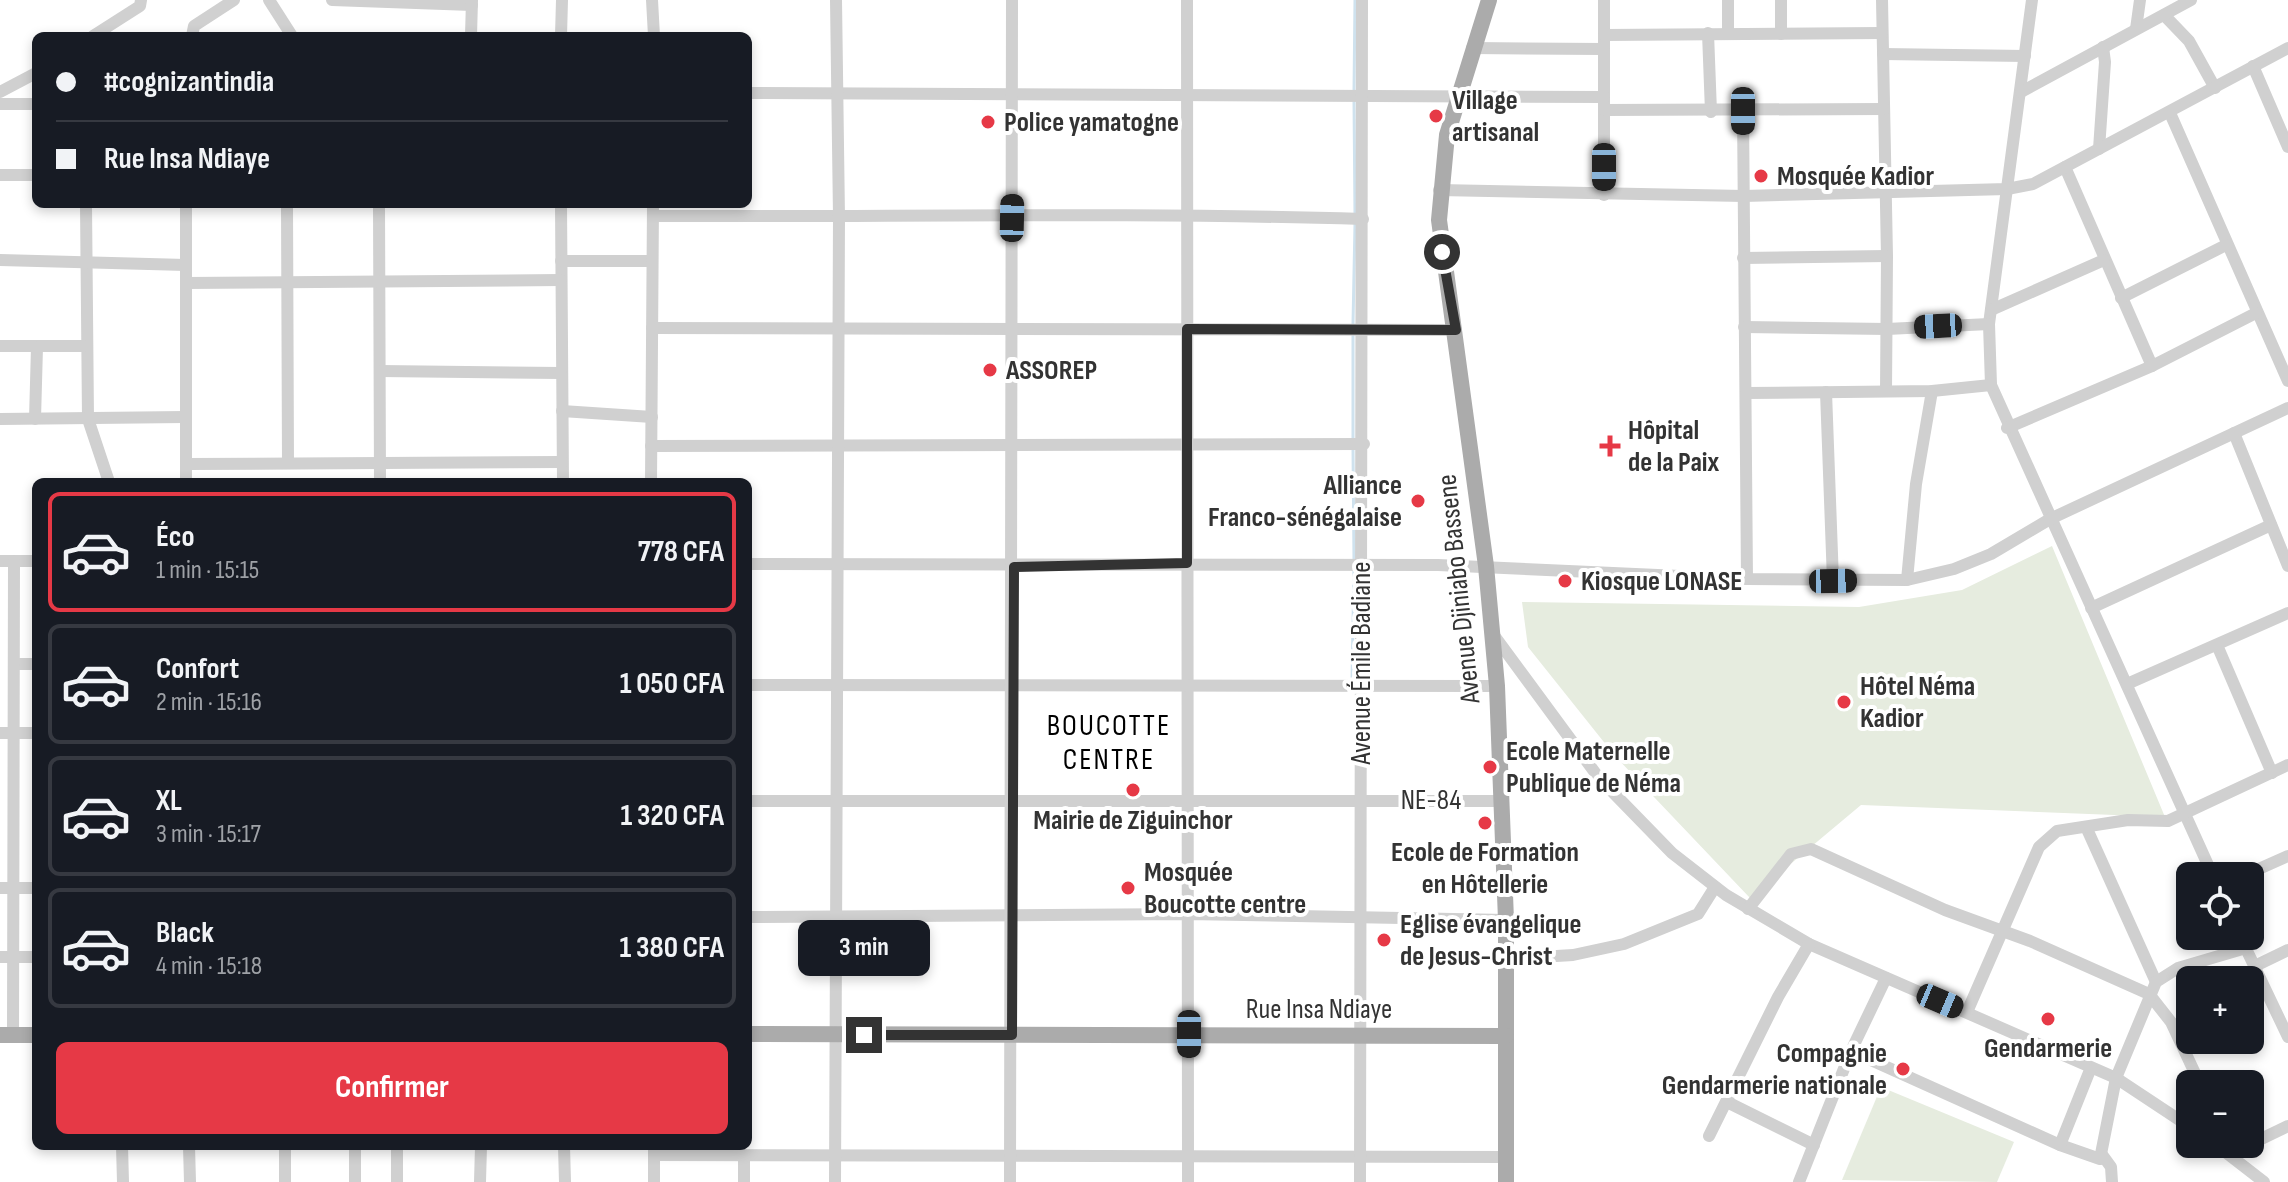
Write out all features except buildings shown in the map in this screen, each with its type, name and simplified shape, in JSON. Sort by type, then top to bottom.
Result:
[{"type":"main road","name":"Avenue Djiniabo Bassene","points":[[1489,0],[1456,97],[1439,190],[1442,252],[1456,330],[1486,566],[1497,686],[1506,920],[1506,1182]]},
{"type":"main road","name":"Rue Insa Ndiaye","points":[[752,1034],[1506,1036]]},
{"type":"main road","points":[[7,1035],[32,1035]]},
{"type":"street","points":[[193,32],[234,0]]},
{"type":"street","points":[[269,0],[289,32]]},
{"type":"street","points":[[332,0],[472,2],[471,32]]},
{"type":"street","points":[[561,32],[562,0]]},
{"type":"street","points":[[652,0],[654,32]]},
{"type":"street","points":[[835,1182],[839,217],[836,0]]},
{"type":"street","points":[[1010,1182],[1014,567],[1012,0]]},
{"type":"street","points":[[1187,0],[1188,1182]]},
{"type":"street","name":"Avenue Émile Badiane","points":[[1360,1182],[1360,688],[1364,444],[1362,0]]},
{"type":"street","points":[[1604,0],[1604,195]]},
{"type":"street","points":[[1728,0],[1728,33]]},
{"type":"street","points":[[1781,0],[1781,34]]},
{"type":"street","points":[[1882,0],[1886,391]]},
{"type":"street","points":[[2032,0],[1989,324],[1991,385],[2007,428],[2207,862]]},
{"type":"street","points":[[2136,29],[2140,0]]},
{"type":"street","points":[[2021,92],[2191,0]]},
{"type":"street","points":[[99,32],[140,3]]},
{"type":"street","points":[[2164,15],[2189,41],[2215,88]]},
{"type":"street","points":[[1708,33],[1711,112]]},
{"type":"street","points":[[1604,35],[1882,33]]},
{"type":"street","points":[[2099,149],[2105,62],[2103,47]]},
{"type":"street","points":[[1472,48],[1604,49]]},
{"type":"street","points":[[1439,190],[1744,196],[2007,189],[2033,184],[2288,48]]},
{"type":"street","points":[[1883,54],[2025,56]]},
{"type":"street","points":[[2253,66],[2288,147]]},
{"type":"street","points":[[0,92],[32,75]]},
{"type":"street","points":[[752,93],[1362,94],[1604,104],[1711,112],[1884,109]]},
{"type":"street","points":[[0,104],[32,104]]},
{"type":"street","points":[[1743,111],[1747,579]]},
{"type":"street","points":[[2170,113],[2288,381]]},
{"type":"street","points":[[2065,167],[2152,366]]},
{"type":"street","points":[[0,175],[32,175]]},
{"type":"street","points":[[86,208],[88,419],[108,478]]},
{"type":"street","points":[[186,208],[186,478]]},
{"type":"street","points":[[287,208],[288,463]]},
{"type":"street","points":[[379,208],[380,478]]},
{"type":"street","points":[[561,208],[563,478]]},
{"type":"street","points":[[651,478],[653,210],[839,217],[1012,218],[1189,214],[1363,219]]},
{"type":"street","points":[[2121,298],[2226,245]]},
{"type":"street","points":[[1743,258],[1887,256]]},
{"type":"street","points":[[0,260],[186,265]]},
{"type":"street","points":[[1991,310],[2104,260]]},
{"type":"street","points":[[561,261],[652,261]]},
{"type":"street","points":[[186,283],[561,280]]},
{"type":"street","points":[[2007,428],[2152,366],[2256,313]]},
{"type":"street","points":[[1744,327],[1887,329],[1989,324]]},
{"type":"street","points":[[652,328],[1456,330]]},
{"type":"street","points":[[0,346],[85,346]]},
{"type":"street","points":[[35,419],[37,347]]},
{"type":"street","points":[[380,371],[561,373]]},
{"type":"street","points":[[1746,393],[1932,391],[1991,385]]},
{"type":"street","points":[[1907,580],[1916,484],[1932,391]]},
{"type":"street","points":[[1826,392],[1833,581]]},
{"type":"street","points":[[752,564],[1486,566],[1747,579],[1907,580],[1932,576],[1991,554],[2050,519],[2288,408]]},
{"type":"street","points":[[562,411],[652,417]]},
{"type":"street","points":[[0,419],[185,417]]},
{"type":"street","points":[[2234,433],[2288,566]]},
{"type":"street","points":[[651,446],[1364,444]]},
{"type":"street","points":[[186,464],[562,462]]},
{"type":"street","points":[[2091,608],[2271,525]]},
{"type":"street","points":[[0,561],[32,561]]},
{"type":"street","points":[[7,1035],[7,888],[15,732],[14,561]]},
{"type":"street","points":[[2127,684],[2288,613]]},
{"type":"street","points":[[1493,634],[1599,778],[1645,828],[1715,887],[1809,944],[1967,1012],[2090,1070],[2116,1078],[2176,1118]]},
{"type":"street","points":[[2217,645],[2272,773]]},
{"type":"street","points":[[14,664],[32,664]]},
{"type":"street","points":[[752,685],[1497,686]]},
{"type":"street","points":[[0,733],[32,733]]},
{"type":"street","points":[[1967,1012],[2000,932],[2045,839],[2057,831],[2087,829],[2128,820],[2160,822],[2288,765]]},
{"type":"street","name":"NE-84","points":[[752,801],[1502,801]]},
{"type":"street","points":[[2087,829],[2156,982]]},
{"type":"street","points":[[1748,909],[1791,854],[1811,849],[2149,994],[2171,1022],[2193,1070]]},
{"type":"street","points":[[2264,867],[2288,856]]},
{"type":"street","points":[[1506,959],[1573,955],[1624,944],[1698,914],[1715,887]]},
{"type":"street","points":[[7,888],[32,888]]},
{"type":"street","points":[[752,917],[1188,914],[1506,920]]},
{"type":"street","points":[[1709,1136],[1778,997],[1809,944]]},
{"type":"street","points":[[2112,1182],[2111,1167],[2103,1156],[2116,1078],[2149,994],[2156,982],[2178,968],[2223,950]]},
{"type":"street","points":[[2247,950],[2255,966],[2288,950]]},
{"type":"street","points":[[7,957],[32,957]]},
{"type":"street","points":[[1799,1182],[1851,1051],[1886,978]]},
{"type":"street","points":[[2264,985],[2288,1037]]},
{"type":"street","points":[[1851,1051],[2060,1145],[2096,1159],[2103,1156]]},
{"type":"street","points":[[2060,1145],[2090,1070]]},
{"type":"street","points":[[1727,1102],[1814,1145]]},
{"type":"street","points":[[2264,1138],[2288,1126]]},
{"type":"street","points":[[122,1150],[123,1182]]},
{"type":"street","points":[[189,1150],[190,1182]]},
{"type":"street","points":[[285,1150],[285,1182]]},
{"type":"street","points":[[355,1150],[355,1182]]},
{"type":"street","points":[[397,1150],[397,1182]]},
{"type":"street","points":[[480,1182],[481,1150]]},
{"type":"street","points":[[564,1150],[565,1182]]},
{"type":"street","points":[[654,1182],[654,1150],[835,1157],[1506,1157]]},
{"type":"street","points":[[744,1155],[744,1182]]},
{"type":"street","points":[[2235,1158],[2264,1182]]},
{"type":"shaded area","name":"Hôtel Néma Kadior","points":[[2052,546],[2165,817],[1861,805],[1750,898],[1615,756],[1528,647],[1522,602],[1859,607],[1962,590]]},
{"type":"shaded area","points":[[1881,1087],[2014,1142],[1997,1182],[1842,1180]]},
{"type":"waterway","points":[[1354,92],[1355,0]]},
{"type":"waterway","points":[[1354,100],[1355,216]]},
{"type":"waterway","points":[[1353,324],[1355,224]]},
{"type":"waterway","points":[[1353,332],[1353,440]]},
{"type":"waterway","points":[[1353,448],[1354,560]]},
{"type":"waterway","points":[[1352,680],[1354,568]]},
{"type":"place","name":"Village artisanal","points":[[1436,116]]},
{"type":"place","name":"Police yamatogne","points":[[988,122]]},
{"type":"place","name":"Mosquée Kadior","points":[[1761,176]]},
{"type":"place","name":"ASSOREP","points":[[990,370]]},
{"type":"place","name":"Hôpital de la Paix","points":[[1610,446]]},
{"type":"place","name":"Alliance Franco-sénégalaise","points":[[1418,501]]},
{"type":"place","name":"Kiosque LONASE","points":[[1565,581]]},
{"type":"place","name":"Hôtel Néma Kadior","points":[[1844,702]]},
{"type":"place","name":"Ecole Maternelle Publique de Néma","points":[[1490,767]]},
{"type":"place","name":"Mairie de Ziguinchor","points":[[1133,790]]},
{"type":"place","name":"Ecole de Formation en Hôtellerie","points":[[1485,823]]},
{"type":"place","name":"Mosquée Boucotte centre","points":[[1128,888]]},
{"type":"place","name":"Eglise évangelique de Jesus-Christ","points":[[1384,940]]},
{"type":"place","name":"Gendarmerie","points":[[2048,1019]]},
{"type":"place","name":"Compagnie Gendarmerie nationale","points":[[1903,1069]]},
{"type":"district","name":"BOUCOTTE CENTRE","points":[[1109,743]]},
{"type":"route","points":[[864,1035],[1012,1035],[1014,567],[1187,563],[1187,329],[1456,330],[1442,252]]}]
